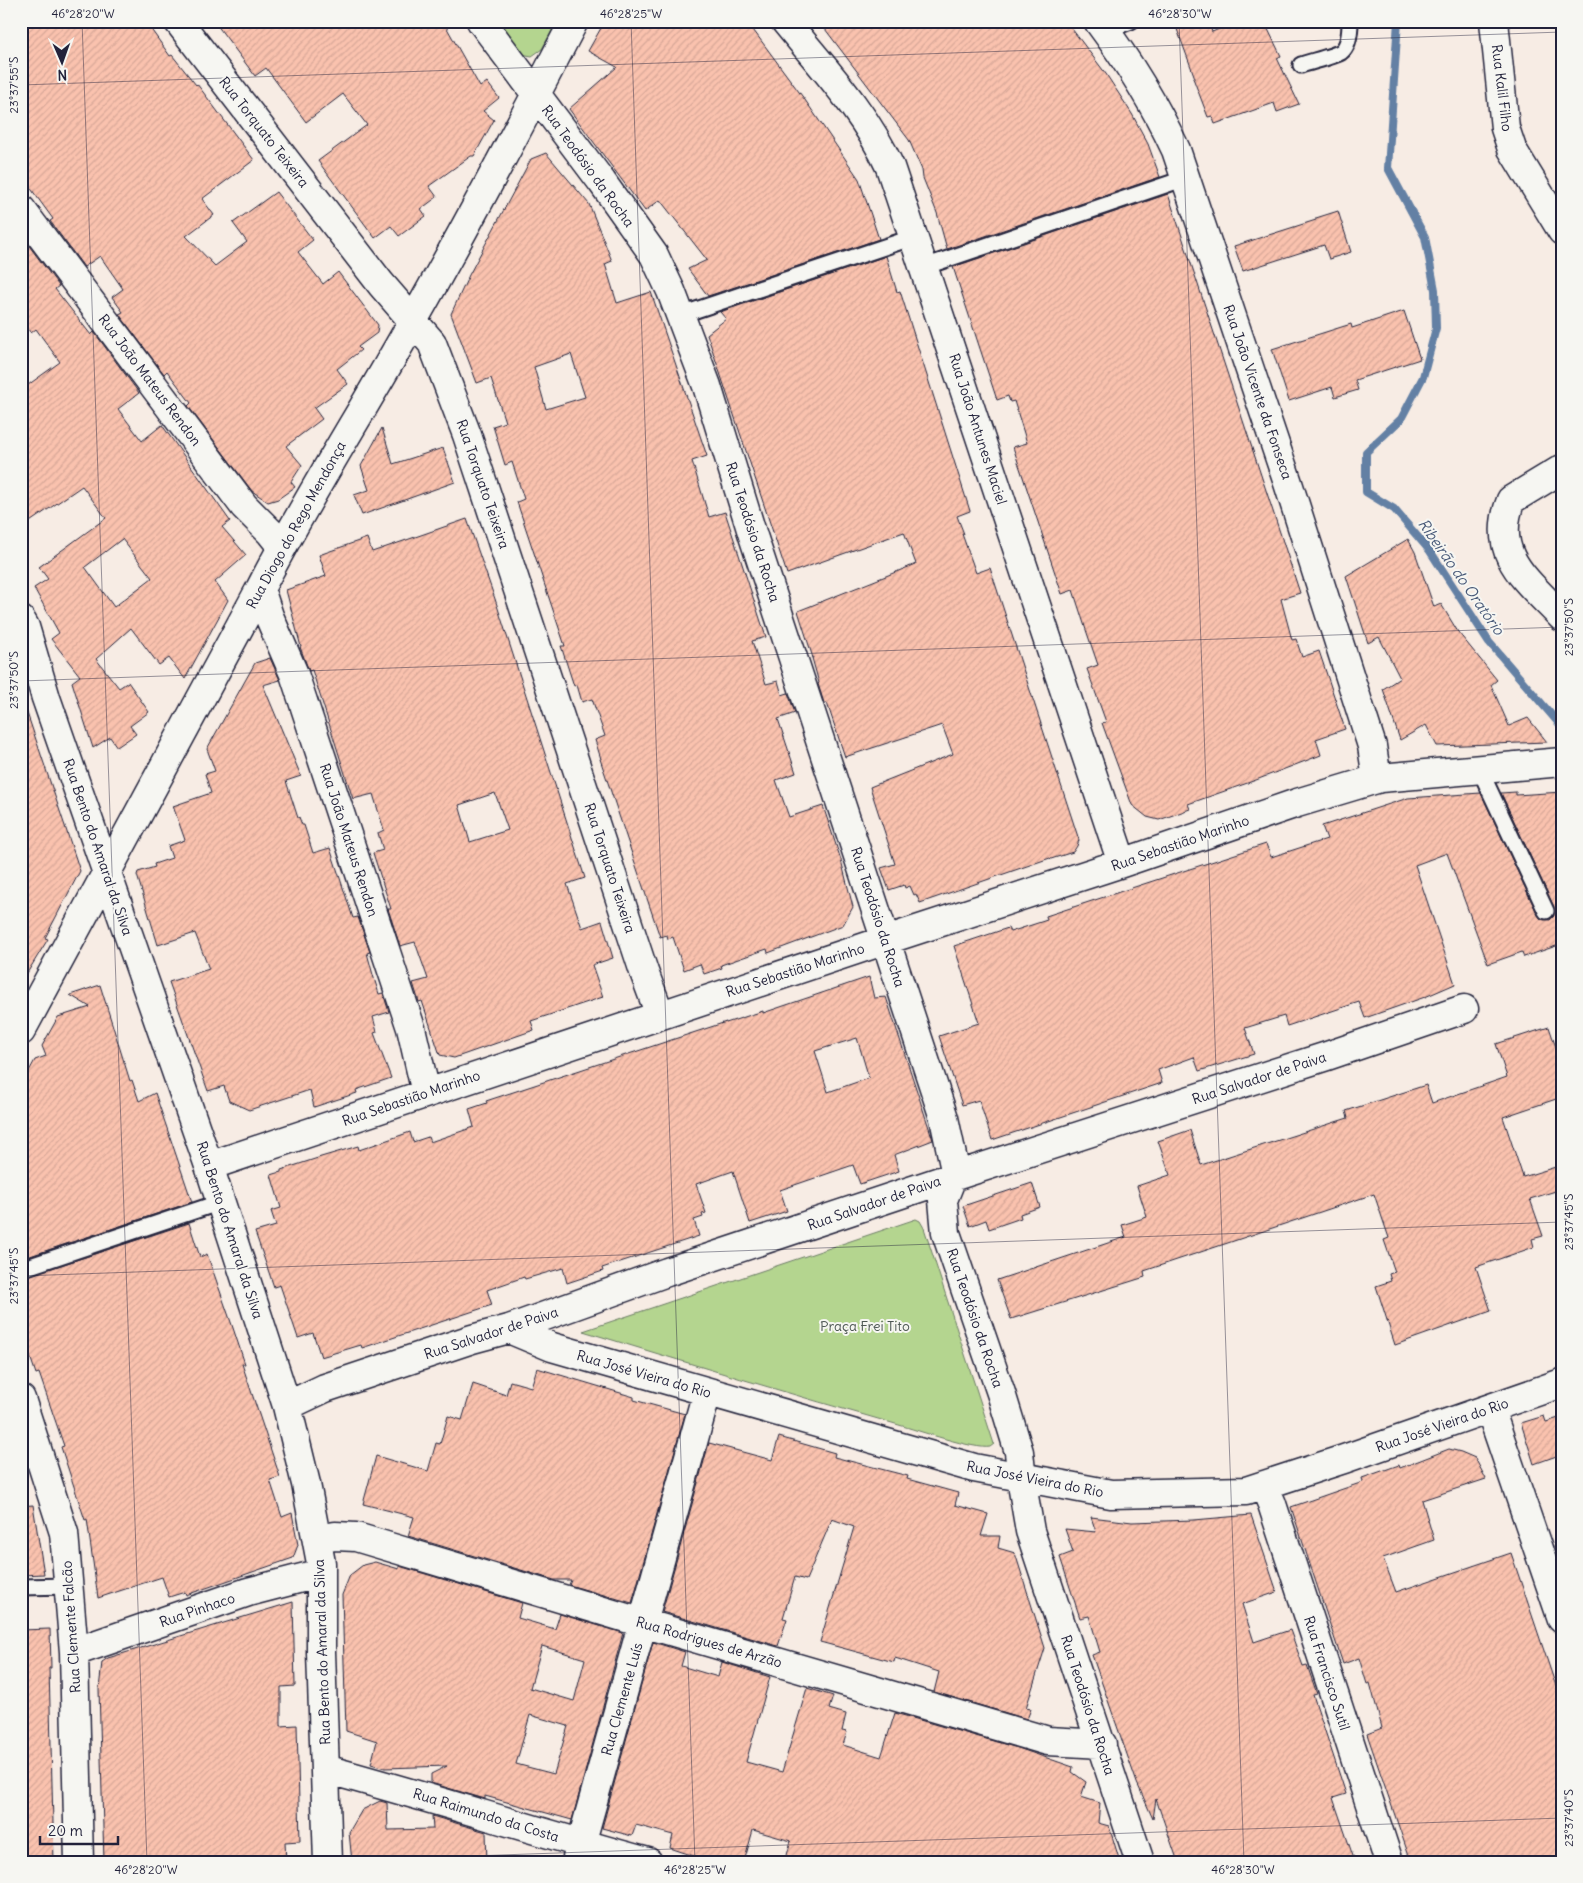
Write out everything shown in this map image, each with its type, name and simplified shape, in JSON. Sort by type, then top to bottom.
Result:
[{"type":"street","name":"Rua Torquato Teixeira","points":[[178,21],[380,284],[432,342],[467,435],[644,972],[660,1015]]},
{"type":"street","name":"Rua Teodósio da Rocha","points":[[480,21],[602,182],[654,256],[681,315],[707,386],[756,545],[944,1118],[955,1170],[942,1200],[946,1233],[1004,1401],[1019,1452],[1030,1531],[1140,1862]]},
{"type":"street","name":"Rua Diogo do Rego Mendonça","points":[[21,1031],[282,547],[413,321],[536,95],[574,21]]},
{"type":"street","name":"Rua João Antunes Maciel","points":[[786,21],[860,114],[880,145],[890,167],[1122,863]]},
{"type":"street","name":"Rua Kalil Filho","points":[[1494,21],[1505,128],[1512,149],[1562,231]]},
{"type":"street","name":"Rua João Vicente da Fonseca","points":[[1102,26],[1121,51],[1164,124],[1176,150],[1288,483],[1372,746],[1377,779]]},
{"type":"street","name":"Rua João Mateus Rendon","points":[[21,209],[244,506],[282,547]]},
{"type":"street","points":[[1562,469],[1511,500],[1504,533],[1515,567],[1562,616]]},
{"type":"street","name":"Rua João Mateus Rendon","points":[[260,589],[269,616],[294,674],[411,1028],[426,1093]]},
{"type":"street","name":"Rua Bento do Amaral da Silva","points":[[21,620],[25,627],[49,707],[209,1166],[287,1406],[306,1484],[317,1539],[321,1573],[328,1862]]},
{"type":"street","name":"Rua Sebastião Marinho","points":[[209,1166],[1122,863],[1297,803],[1377,779],[1562,762]]},
{"type":"street","name":"Rua Salvador de Paiva","points":[[287,1406],[325,1388],[472,1339],[509,1329],[667,1272],[1464,1010]]},
{"type":"street","name":"Rua José Vieira do Rio","points":[[509,1329],[552,1347],[974,1468],[1111,1494],[1246,1491],[1562,1383]]},
{"type":"street","name":"Rua Clemente Luís","points":[[579,1853],[707,1392]]},
{"type":"street","name":"Rua Clemente Falcão","points":[[21,1399],[64,1533],[74,1652],[79,1862]]},
{"type":"street","points":[[1490,1408],[1562,1619]]},
{"type":"street","name":"Rua Francisco Sutil","points":[[1264,1485],[1272,1504],[1389,1862]]},
{"type":"street","name":"Rua Rodrigues de Arzão","points":[[317,1539],[335,1536],[356,1537],[1048,1741],[1102,1744]]},
{"type":"street","name":"Rua Pinhaco","points":[[74,1652],[248,1592],[321,1573]]},
{"type":"street","name":"Rua Raimundo da Costa","points":[[325,1769],[423,1796],[579,1853],[648,1862]]},
{"type":"lane","points":[[1102,26],[1131,21]]},
{"type":"lane","points":[[1301,65],[1340,52],[1347,43],[1350,21]]},
{"type":"lane","points":[[924,267],[1186,178]]},
{"type":"lane","points":[[681,315],[914,237]]},
{"type":"lane","points":[[1480,770],[1546,911]]},
{"type":"lane","points":[[21,1269],[221,1202]]},
{"type":"lane","points":[[21,1587],[68,1586]]},
{"type":"green space","points":[[496,21],[557,21],[542,49],[532,56],[521,54]]},
{"type":"green space","name":"Praça Frei Tito","points":[[916,1219],[920,1221],[924,1228],[994,1444],[990,1447],[972,1446],[946,1439],[583,1331]]},
{"type":"building","points":[[21,21],[145,21],[170,56],[172,55],[197,84],[254,160],[202,199],[214,215],[186,236],[215,266],[247,242],[233,223],[276,192],[313,240],[298,252],[323,284],[338,272],[378,325],[377,333],[358,347],[361,350],[337,369],[348,384],[314,408],[322,419],[286,446],[302,465],[291,482],[295,487],[278,499],[268,502],[252,491],[188,406],[191,403],[167,371],[164,374],[119,314],[123,312],[112,297],[123,289],[100,256],[84,267],[50,221],[53,219],[21,175]]},
{"type":"building","points":[[214,21],[443,21],[480,87],[487,82],[499,98],[483,111],[494,120],[474,156],[471,156],[429,186],[437,197],[421,209],[426,216],[399,236],[391,226],[375,238],[318,161],[367,125],[343,94],[306,122],[266,68],[255,76]]},
{"type":"building","points":[[605,21],[730,21],[738,31],[748,23],[805,100],[859,179],[879,239],[708,296],[688,269],[707,260],[660,200],[645,211],[569,109],[617,67],[588,51]]},
{"type":"building","points":[[819,21],[1066,21],[1106,74],[1132,114],[1148,144],[1160,177],[947,249],[937,213],[909,140]]},
{"type":"building","points":[[1174,21],[1208,21],[1212,32],[1239,21],[1264,21],[1281,56],[1277,58],[1299,104],[1277,112],[1274,103],[1215,124],[1212,116],[1208,117]]},
{"type":"building","points":[[546,153],[589,204],[612,261],[605,264],[617,303],[651,292],[707,456],[692,461],[709,517],[725,512],[766,637],[752,641],[766,684],[778,681],[782,695],[788,693],[795,713],[778,719],[796,773],[776,780],[789,817],[823,806],[841,860],[853,907],[843,925],[768,953],[767,949],[721,965],[722,968],[704,974],[700,964],[684,970],[673,937],[668,939],[667,935],[660,937],[600,759],[595,740],[605,736],[592,699],[582,702],[577,685],[574,686],[561,646],[565,646],[517,502],[524,499],[512,462],[505,465],[493,426],[505,422],[491,378],[477,383],[451,314],[469,275],[531,159]],"holes":[[[571,354],[585,397],[546,409],[534,367]]]},
{"type":"building","points":[[1168,194],[1300,593],[1281,599],[1292,640],[1296,639],[1302,657],[1319,651],[1345,729],[1316,739],[1321,755],[1188,804],[1190,809],[1159,820],[1147,817],[1132,805],[1102,723],[1106,722],[1087,669],[1098,665],[1073,590],[1062,594],[1013,447],[1027,443],[1014,401],[1010,402],[1008,396],[997,400],[953,267]]},
{"type":"building","points":[[1338,211],[1351,252],[1329,259],[1324,245],[1243,271],[1234,246],[1316,220],[1316,218]]},
{"type":"building","points":[[24,239],[59,286],[55,289],[91,335],[94,332],[139,393],[118,409],[142,441],[162,425],[230,521],[222,527],[246,555],[215,582],[228,600],[185,679],[169,658],[159,665],[131,628],[96,659],[119,688],[128,682],[149,712],[130,726],[136,734],[117,747],[110,737],[93,748],[72,682],[80,676],[51,639],[59,633],[34,588],[48,579],[39,567],[106,518],[82,486],[21,528],[21,390],[60,362],[36,329],[31,333],[21,321],[21,242]],"holes":[[[122,539],[152,578],[114,607],[85,567]]]},
{"type":"building","points":[[886,256],[897,292],[900,291],[970,511],[957,516],[964,534],[962,534],[976,573],[990,568],[1079,840],[1073,852],[1050,858],[920,903],[910,886],[905,888],[904,885],[889,890],[881,868],[895,864],[870,787],[953,754],[942,725],[845,757],[827,703],[824,703],[813,658],[798,611],[916,564],[904,532],[787,574],[707,334],[726,319],[720,312]]},
{"type":"building","points":[[1404,311],[1420,359],[1355,380],[1358,390],[1335,397],[1332,387],[1289,401],[1272,349],[1351,324],[1352,328]]},
{"type":"building","points":[[382,428],[393,464],[443,448],[455,482],[362,515],[354,495],[369,490],[361,466]]},
{"type":"building","points":[[467,519],[495,599],[585,878],[567,884],[582,928],[602,921],[613,958],[592,965],[603,997],[531,1021],[534,1030],[454,1058],[440,1055],[422,1001],[419,1002],[413,983],[428,979],[415,942],[400,946],[388,909],[391,909],[373,853],[383,850],[378,833],[384,830],[373,794],[353,799],[312,670],[309,671],[300,647],[286,590],[326,576],[319,555],[367,538],[372,552]],"holes":[[[495,793],[508,830],[470,842],[459,805]]]},
{"type":"building","points":[[1408,539],[1415,552],[1434,607],[1441,604],[1458,632],[1497,680],[1491,685],[1509,726],[1528,718],[1547,742],[1437,746],[1426,725],[1400,740],[1383,689],[1400,678],[1379,637],[1368,643],[1346,576]]},
{"type":"building","points":[[270,658],[280,680],[263,685],[301,776],[286,781],[298,818],[302,825],[304,825],[313,853],[330,848],[353,918],[358,917],[370,952],[367,953],[379,994],[383,993],[389,1012],[373,1017],[377,1032],[374,1033],[391,1078],[356,1090],[357,1093],[314,1107],[310,1090],[249,1110],[229,1101],[224,1086],[208,1091],[169,982],[209,969],[195,933],[158,945],[137,875],[138,872],[155,867],[154,864],[172,858],[168,846],[185,840],[173,806],[211,793],[205,774],[215,771],[207,749],[255,663]]},
{"type":"building","points":[[25,707],[80,871],[45,938],[48,939],[21,983],[21,868],[25,862],[21,860],[21,708]]},
{"type":"building","points":[[1516,792],[1516,795],[1562,792],[1562,944],[1524,957],[1522,952],[1488,964],[1447,853],[1415,865],[1455,984],[1425,997],[1365,1018],[1359,1002],[1287,1026],[1284,1016],[1245,1028],[1254,1054],[1199,1071],[1194,1057],[1158,1070],[1162,1083],[992,1140],[979,1100],[962,1105],[939,1036],[979,1023],[954,946],[1008,928],[1010,932],[1047,920],[1046,916],[1266,844],[1271,857],[1327,839],[1322,826],[1408,798],[1481,793],[1538,915],[1541,919],[1550,920],[1554,916],[1554,907],[1501,793]]},
{"type":"building","points":[[869,977],[874,998],[886,997],[933,1140],[894,1155],[899,1171],[860,1184],[853,1165],[780,1190],[787,1211],[750,1223],[733,1171],[696,1184],[706,1213],[702,1214],[703,1217],[694,1220],[699,1236],[602,1268],[603,1271],[567,1283],[563,1268],[525,1279],[524,1277],[487,1290],[492,1305],[362,1348],[361,1345],[321,1357],[313,1333],[298,1338],[280,1285],[274,1287],[255,1232],[276,1226],[271,1211],[281,1208],[271,1175],[321,1157],[358,1146],[359,1150],[410,1132],[413,1142],[428,1137],[430,1142],[474,1127],[469,1109],[487,1103],[486,1101],[726,1022],[763,1011],[763,1013]],"holes":[[[857,1038],[869,1078],[828,1092],[815,1051]]]},
{"type":"building","points":[[100,985],[130,1081],[132,1080],[139,1101],[155,1093],[192,1202],[21,1259],[21,1086],[35,1060],[46,1056],[42,1046],[58,1017],[90,1007],[70,995]]},
{"type":"building","points":[[1549,1027],[1562,1065],[1562,1097],[1503,1117],[1523,1177],[1562,1165],[1562,1189],[1530,1199],[1543,1236],[1532,1239],[1534,1247],[1476,1267],[1491,1311],[1395,1345],[1376,1286],[1391,1281],[1389,1274],[1395,1272],[1384,1240],[1389,1238],[1374,1194],[1144,1271],[1145,1277],[1011,1319],[997,1280],[1126,1237],[1122,1225],[1147,1217],[1137,1186],[1170,1175],[1158,1141],[1190,1130],[1201,1165],[1348,1118],[1346,1111],[1426,1085],[1432,1103],[1507,1077],[1496,1044]]},
{"type":"building","points":[[1032,1183],[1040,1207],[1020,1214],[1021,1218],[989,1229],[986,1220],[970,1226],[963,1206]]},
{"type":"building","points":[[189,1223],[200,1257],[207,1254],[233,1328],[245,1364],[242,1364],[280,1477],[270,1480],[282,1517],[292,1513],[298,1545],[293,1558],[186,1595],[185,1592],[169,1597],[162,1577],[98,1598],[87,1519],[85,1520],[61,1447],[64,1446],[39,1373],[36,1374],[21,1330],[21,1278]]},
{"type":"building","points":[[537,1368],[634,1397],[634,1400],[685,1414],[632,1603],[569,1585],[571,1580],[554,1580],[408,1536],[414,1517],[363,1504],[376,1456],[428,1471],[436,1443],[440,1444],[448,1416],[462,1420],[473,1384],[506,1395],[510,1381],[531,1387]]},
{"type":"building","points":[[1544,1416],[1546,1422],[1562,1417],[1562,1454],[1534,1464],[1521,1423]]},
{"type":"building","points":[[779,1437],[835,1453],[834,1457],[908,1476],[907,1479],[958,1493],[955,1505],[988,1514],[981,1536],[1000,1536],[998,1548],[1015,1553],[1045,1648],[1026,1708],[1031,1709],[1027,1719],[934,1692],[939,1672],[895,1658],[894,1662],[820,1642],[854,1527],[832,1519],[806,1580],[795,1577],[783,1618],[787,1619],[778,1646],[662,1612],[709,1443],[772,1460]]},
{"type":"building","points":[[1449,1449],[1475,1458],[1486,1479],[1422,1500],[1434,1540],[1383,1558],[1396,1592],[1511,1553],[1562,1704],[1562,1862],[1411,1862],[1367,1734],[1382,1728],[1370,1683],[1367,1684],[1359,1658],[1343,1664],[1291,1507],[1363,1482],[1362,1478],[1399,1465],[1400,1468]]},
{"type":"building","points":[[33,1505],[44,1574],[21,1575],[21,1506]]},
{"type":"building","points":[[1251,1515],[1277,1592],[1242,1604],[1254,1642],[1290,1630],[1303,1666],[1307,1665],[1317,1694],[1313,1695],[1346,1794],[1333,1798],[1355,1862],[1178,1862],[1156,1799],[1153,1819],[1137,1783],[1092,1655],[1100,1652],[1089,1616],[1080,1618],[1060,1557],[1073,1552],[1065,1529],[1096,1532],[1091,1517],[1132,1522],[1194,1520]]},
{"type":"building","points":[[375,1562],[399,1569],[399,1566],[522,1603],[518,1618],[555,1629],[560,1614],[623,1633],[572,1820],[485,1796],[485,1799],[431,1783],[431,1774],[447,1766],[385,1768],[371,1764],[377,1741],[346,1731],[342,1595],[350,1575],[363,1565]],"holes":[[[542,1646],[585,1659],[574,1701],[530,1688]],[[530,1715],[568,1726],[554,1774],[516,1764]]]},
{"type":"building","points":[[293,1602],[295,1686],[281,1687],[281,1726],[297,1725],[300,1841],[285,1842],[286,1862],[104,1862],[99,1689],[102,1662],[108,1658]]},
{"type":"building","points":[[50,1629],[51,1668],[49,1668],[54,1862],[21,1862],[21,1630]]},
{"type":"building","points":[[653,1642],[685,1652],[681,1666],[718,1677],[722,1662],[770,1677],[746,1762],[782,1772],[807,1688],[833,1696],[829,1709],[846,1714],[842,1731],[847,1732],[843,1745],[881,1757],[895,1713],[1018,1748],[1073,1767],[1072,1772],[1086,1782],[1081,1797],[1100,1803],[1098,1823],[1109,1826],[1120,1862],[785,1862],[791,1841],[753,1830],[744,1862],[712,1862],[670,1848],[673,1835],[636,1825],[632,1836],[602,1828]]},
{"type":"building","points":[[380,1801],[387,1803],[388,1830],[433,1829],[432,1816],[486,1832],[487,1862],[352,1862],[349,1832],[362,1810]]},
{"type":"waterway","name":"Ribeirão do Oratório","points":[[1398,21],[1388,168],[1425,237],[1435,290],[1436,328],[1423,377],[1401,419],[1366,452],[1366,492],[1394,509],[1430,551],[1489,642],[1562,727]]}]
